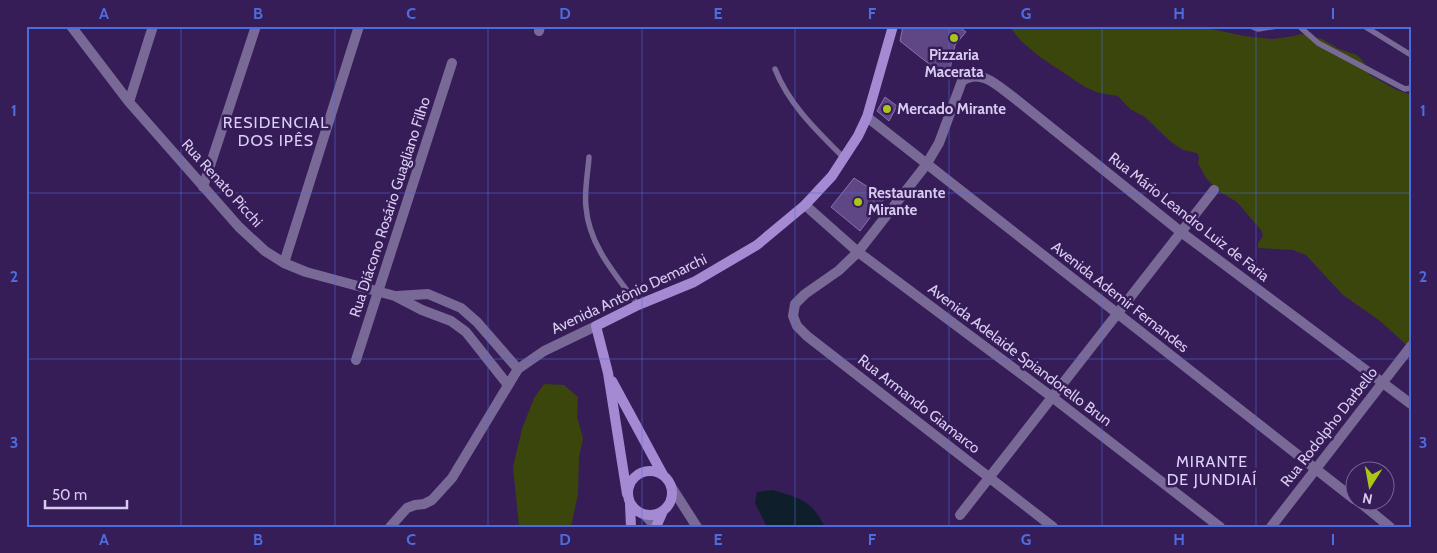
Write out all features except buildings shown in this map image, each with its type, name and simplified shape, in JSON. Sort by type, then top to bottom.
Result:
[{"type":"street","name":"Rua Renato Picchi","points":[[71,26],[129,102],[239,227],[265,251],[284,263],[306,272],[395,296],[422,310],[451,321],[466,332],[508,385]]},
{"type":"street","points":[[129,102],[153,26]]},
{"type":"street","points":[[203,187],[256,26]]},
{"type":"street","points":[[284,263],[359,26]]},
{"type":"street","name":"Avenida Antônio Demarchi","points":[[390,527],[407,508],[432,500],[452,478],[518,370],[544,351],[638,305],[694,282],[757,245],[805,204],[832,176],[845,159],[867,117],[893,26]]},
{"type":"street","name":"Rua Diácono Rosário Guagliano Filho","points":[[356,360],[452,63]]},
{"type":"street","name":"Rua Mário Leandro Luiz de Faria","points":[[926,165],[939,143],[962,81],[969,76],[978,76],[990,80],[1181,232],[1411,404]]},
{"type":"street","name":"Avenida Ademir Fernandes","points":[[867,117],[1344,491]]},
{"type":"street","points":[[858,252],[926,165]]},
{"type":"street","points":[[960,515],[1214,190]]},
{"type":"street","name":"Avenida Adelaide Spiandorello Brun","points":[[805,204],[858,252],[1052,397],[1220,527]]},
{"type":"street","name":"Rua Armando Giamarco","points":[[858,252],[838,271],[805,294],[795,304],[793,316],[797,326],[807,336],[1053,527]]},
{"type":"street","name":"Rua Renato Picchi","points":[[395,296],[428,294],[461,308],[476,322],[518,370]]},
{"type":"street","points":[[596,326],[608,373],[631,527]]},
{"type":"street","name":"Rua Rodolpho Darbello","points":[[1271,527],[1411,346]]},
{"type":"street","points":[[608,373],[663,475],[698,527]]},
{"type":"street","points":[[663,475],[655,471],[639,473],[628,486],[628,499],[636,511],[645,515],[656,527],[663,511]]},
{"type":"street","points":[[645,515],[655,515],[669,505],[672,497],[672,488]]},
{"type":"street","name":"Avenida Ademir Fernandes","points":[[1369,510],[1390,527]]},
{"type":"lane","points":[[1250,26],[1258,29],[1277,26]]},
{"type":"lane","points":[[1299,26],[1318,43],[1405,89],[1411,88]]},
{"type":"lane","points":[[1364,26],[1411,55]]},
{"type":"lane","points":[[775,69],[790,98],[823,137],[845,159]]},
{"type":"lane","points":[[589,156],[586,207],[592,236],[599,250],[638,305]]},
{"type":"green space","points":[[1009,26],[1198,26],[1244,36],[1273,39],[1301,34],[1322,39],[1339,49],[1357,55],[1364,62],[1370,75],[1395,89],[1411,95],[1411,349],[1380,321],[1343,295],[1306,255],[1293,250],[1258,248],[1258,243],[1263,236],[1261,230],[1237,202],[1220,192],[1206,178],[1198,163],[1199,157],[1197,153],[1183,150],[1171,142],[1145,117],[1130,109],[1118,96],[1099,93],[1085,87],[1040,57],[1021,41]]},
{"type":"green space","points":[[544,384],[564,385],[578,397],[577,417],[583,438],[579,457],[578,494],[571,527],[519,527],[513,467],[522,429],[534,398]]},
{"type":"water","points":[[772,490],[790,495],[809,505],[825,527],[767,527],[755,503],[757,492]]},
{"type":"place","name":"Pizzaria Macerata","points":[[954,38]]},
{"type":"place","name":"Mercado Mirante","points":[[887,109]]},
{"type":"place","name":"Restaurante Mirante","points":[[858,202]]},
{"type":"district","name":"RESIDENCIAL DOS IPÊS","points":[[276,131]]},
{"type":"district","name":"MIRANTE DE JUNDIAÍ","points":[[1212,470]]}]
